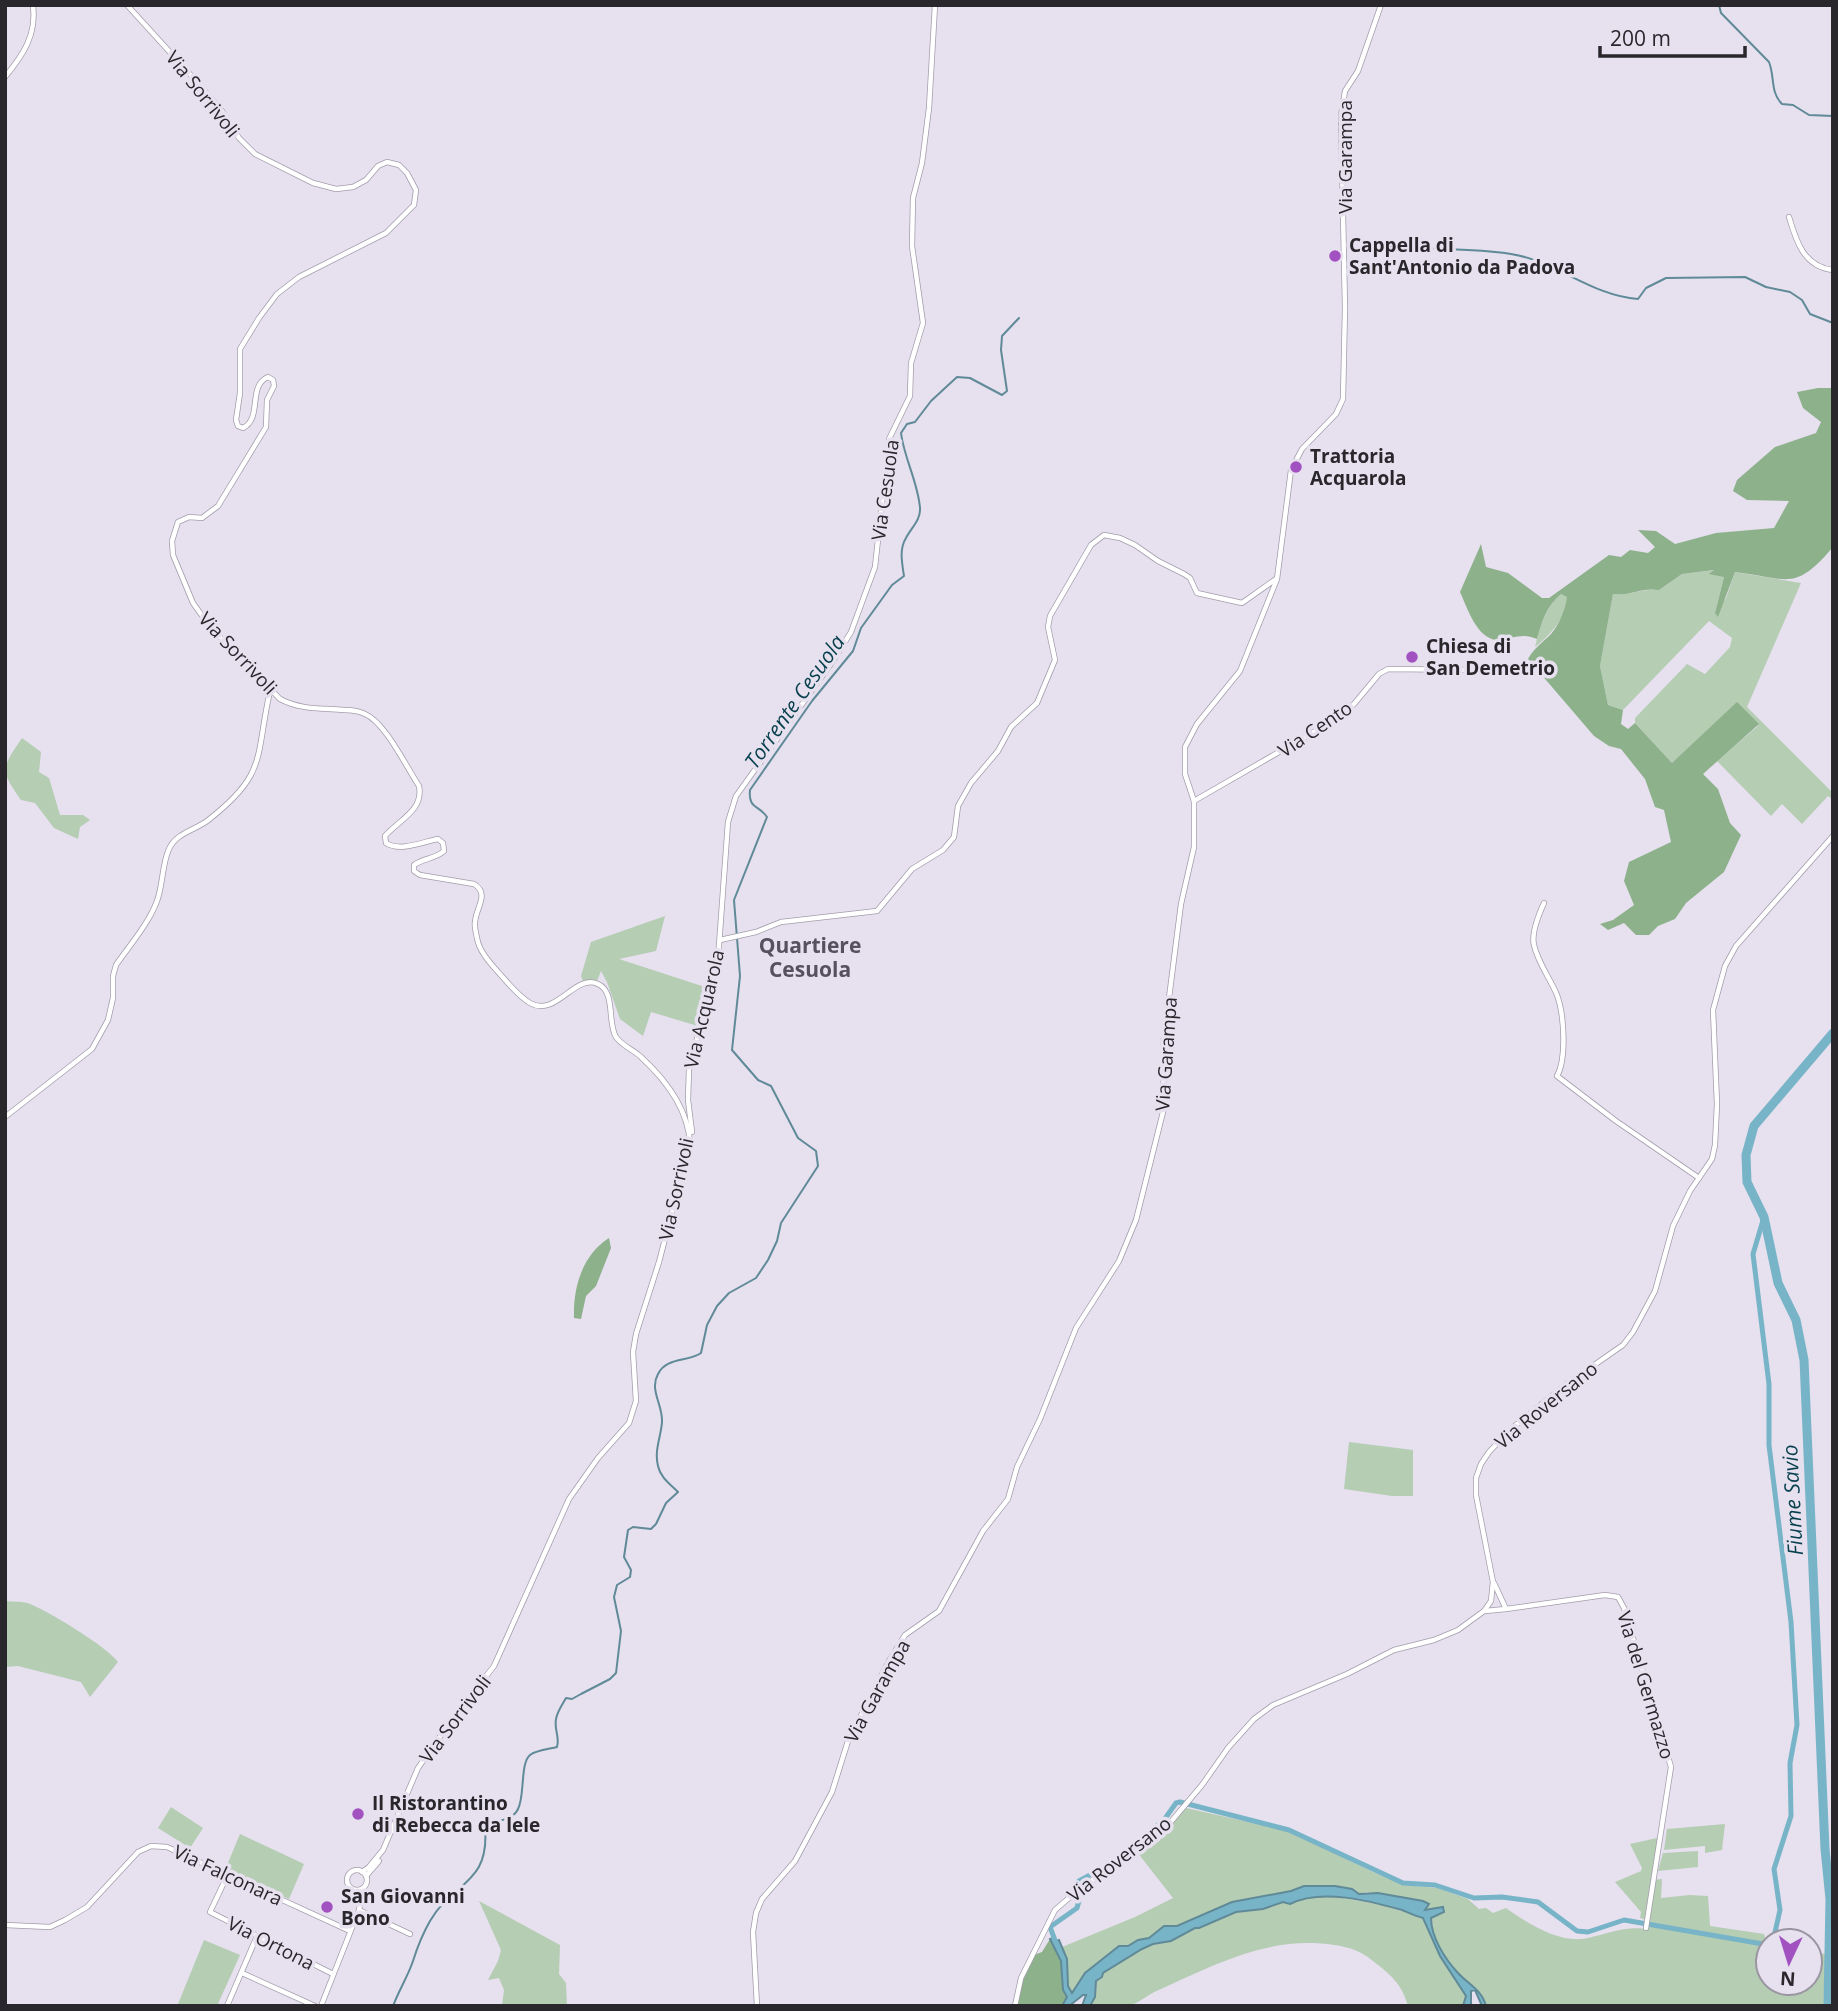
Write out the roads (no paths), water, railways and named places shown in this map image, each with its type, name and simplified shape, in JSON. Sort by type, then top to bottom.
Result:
[{"type":"street","points":[[5,77],[23,55],[34,30],[33,5]]},
{"type":"street","name":"Via Sorrivoli","points":[[127,5],[222,111],[239,138],[255,153],[313,183],[336,188],[359,184],[378,166],[387,162],[398,165],[407,173],[416,190],[414,205],[386,233],[299,277],[277,294],[240,349],[240,393],[236,420],[238,426],[243,428],[249,425],[254,414],[257,387],[262,379],[268,377],[273,380],[274,386],[267,400],[267,427],[218,506],[202,518],[189,517],[178,522],[172,541],[173,555],[193,603],[211,628],[270,691],[292,705],[365,713],[378,722],[419,786],[421,794],[418,806],[385,836],[386,843],[392,847],[438,839],[443,843],[444,851],[437,857],[418,862],[414,865],[414,871],[420,875],[474,884],[480,888],[483,896],[475,922],[477,941],[488,961],[513,989],[531,1003],[550,1005],[583,983],[594,982],[601,985],[608,996],[612,1029],[618,1040],[640,1056],[665,1083],[684,1112],[689,1128],[690,1143],[659,1262],[636,1334],[633,1352],[636,1401],[629,1423],[598,1458],[569,1499],[494,1666],[418,1768],[383,1850],[364,1874]]},
{"type":"street","name":"Via Cesuola","points":[[720,940],[728,822],[736,796],[851,632],[875,567],[889,439],[910,396],[911,363],[923,323],[912,246],[913,198],[922,163],[929,108],[935,5]]},
{"type":"street","name":"Via Garampa","points":[[757,2006],[753,1932],[756,1913],[762,1899],[796,1861],[832,1792],[848,1741],[889,1661],[905,1635],[939,1611],[983,1531],[1008,1499],[1017,1467],[1040,1419],[1076,1328],[1119,1261],[1136,1220],[1164,1108],[1163,1045],[1181,904],[1194,847],[1194,801],[1185,774],[1185,747],[1197,724],[1240,671],[1277,579],[1291,470],[1302,449],[1336,414],[1343,398],[1345,295],[1341,116],[1345,91],[1358,71],[1381,5]]},
{"type":"street","points":[[1789,217],[1795,236],[1808,260],[1816,266],[1833,270]]},
{"type":"street","name":"Via Acquarola","points":[[690,1143],[692,1127],[688,1100],[689,1069],[718,959],[720,940],[756,932],[781,922],[877,911],[912,869],[943,850],[954,836],[958,806],[971,783],[998,751],[1011,727],[1037,703],[1055,660],[1048,627],[1051,617],[1086,554],[1098,539],[1110,536],[1135,545],[1190,578],[1197,593],[1207,596],[1242,603],[1277,579]]},
{"type":"street","name":"Via Cento","points":[[1194,801],[1331,722],[1354,704],[1379,674],[1388,669],[1475,670]]},
{"type":"street","points":[[5,1117],[92,1049],[108,1020],[113,998],[113,976],[117,965],[155,906],[168,849],[181,835],[205,823],[236,797],[251,778],[259,759],[270,691]]},
{"type":"street","name":"Via Roversano","points":[[1016,2006],[1021,1978],[1048,1920],[1066,1899],[1169,1824],[1254,1719],[1273,1705],[1347,1674],[1394,1650],[1434,1640],[1458,1630],[1484,1611],[1491,1601],[1493,1583],[1476,1495],[1476,1478],[1481,1464],[1511,1429],[1564,1386],[1623,1345],[1633,1332],[1655,1291],[1681,1207],[1712,1158],[1716,1145],[1713,1010],[1724,966],[1736,946],[1833,836]]},
{"type":"street","points":[[1544,903],[1533,943],[1544,972],[1558,997],[1562,1017],[1562,1069],[1557,1076],[1616,1121],[1699,1178]]},
{"type":"street","points":[[1493,1583],[1506,1609]]},
{"type":"street","name":"Via del Germazzo","points":[[1484,1611],[1605,1595],[1618,1597],[1624,1608],[1671,1767],[1646,1928]]},
{"type":"street","name":"Via Falconara","points":[[5,1925],[50,1927],[65,1920],[87,1907],[138,1852],[151,1846],[167,1847],[350,1931]]},
{"type":"street","points":[[353,1871],[364,1874],[367,1882],[360,1889],[351,1888],[347,1879],[353,1871]]},
{"type":"street","name":"Via Ortona","points":[[228,1874],[210,1912],[333,1974]]},
{"type":"street","points":[[321,2006],[364,1898],[360,1889]]},
{"type":"street","points":[[359,1910],[410,1934]]},
{"type":"street","points":[[224,2005],[242,1973],[257,1936]]},
{"type":"street","points":[[242,1973],[315,2006]]},
{"type":"water","points":[[1304,1886],[1335,1886],[1352,1889],[1359,1894],[1378,1893],[1423,1901],[1429,1904],[1425,1910],[1443,1907],[1444,1912],[1431,1918],[1436,1940],[1448,1961],[1478,1991],[1486,2006],[1482,2006],[1475,1990],[1471,1991],[1471,2006],[1463,2006],[1466,1996],[1440,1956],[1423,1918],[1375,1903],[1331,1896],[1236,1912],[1171,1941],[1153,1944],[1103,1973],[1096,1981],[1095,1997],[1090,2006],[1082,2006],[1086,1995],[1083,1995],[1069,2006],[1062,2006],[1067,1997],[1063,1990],[1061,1961],[1050,1939],[1055,1937],[1056,1941],[1059,1940],[1067,1959],[1068,1986],[1072,1993],[1085,1973],[1119,1946],[1128,1946],[1149,1938],[1164,1926],[1177,1926],[1232,1902]]},
{"type":"waterway","points":[[1719,5],[1721,13],[1769,62],[1774,89],[1782,104],[1793,105],[1809,115],[1833,116]]},
{"type":"waterway","points":[[1354,241],[1393,247],[1511,254],[1543,264],[1605,292],[1638,299],[1646,288],[1666,278],[1745,277],[1766,287],[1790,292],[1802,300],[1810,314],[1833,323]]},
{"type":"waterway","name":"Torrente Cesuola","points":[[393,2006],[430,1921],[439,1908],[476,1872],[482,1861],[485,1827],[512,1816],[518,1809],[527,1759],[536,1752],[557,1747],[556,1719],[566,1698],[572,1699],[610,1679],[616,1673],[621,1631],[614,1597],[617,1585],[630,1577],[631,1570],[624,1557],[628,1530],[633,1527],[651,1529],[666,1503],[678,1492],[661,1474],[657,1460],[662,1422],[655,1386],[658,1374],[672,1362],[701,1353],[707,1325],[717,1306],[729,1293],[756,1278],[777,1241],[781,1223],[818,1166],[816,1151],[798,1138],[771,1086],[758,1080],[732,1050],[740,976],[734,900],[767,817],[752,804],[750,790],[812,701],[853,651],[861,628],[892,585],[904,576],[902,547],[917,520],[920,508],[901,433],[907,424],[915,422],[931,401],[957,377],[970,378],[1002,395],[1007,391],[1001,350],[1002,336],[1019,318]]},
{"type":"waterway","name":"Fiume Savio","points":[[1828,2006],[1830,1899],[1825,1849],[1804,1360],[1796,1320],[1778,1283],[1764,1217],[1747,1182],[1746,1155],[1754,1126],[1833,1033]]},
{"type":"waterway","points":[[1764,1217],[1753,1254],[1769,1384],[1769,1445],[1791,1622],[1797,1725],[1790,1763],[1791,1816],[1774,1869],[1780,1910],[1776,1927]]},
{"type":"waterway","points":[[1056,1943],[1050,1927],[1077,1908],[1080,1897],[1073,1887],[1110,1864],[1164,1820],[1176,1803],[1180,1802],[1289,1830],[1403,1883],[1435,1885],[1474,1898],[1502,1897],[1538,1902],[1577,1931],[1588,1932],[1624,1920],[1754,1942]]},
{"type":"place","name":"Cappella di Sant'Antonio da Padova","points":[[1335,256]]},
{"type":"place","name":"Trattoria Acquarola","points":[[1296,467]]},
{"type":"place","name":"Chiesa di San Demetrio","points":[[1412,657]]},
{"type":"place","name":"Il Ristorantino di Rebecca da lele","points":[[358,1814]]},
{"type":"place","name":"San Giovanni Bono","points":[[327,1907]]},
{"type":"district","name":"Quartiere Cesuola","points":[[810,958]]}]
